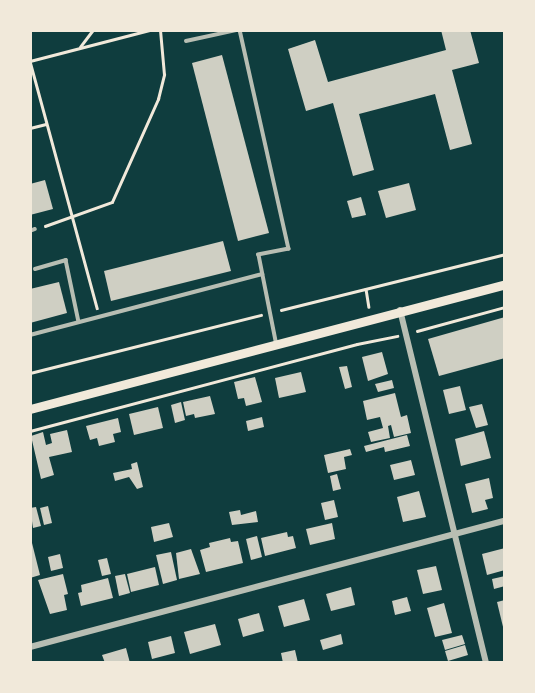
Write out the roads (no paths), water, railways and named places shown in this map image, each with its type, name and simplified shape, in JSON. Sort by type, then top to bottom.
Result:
[{"type":"main road","points":[[30,409],[505,284]]},
{"type":"street","points":[[400,310],[486,663]]},
{"type":"street","points":[[30,647],[505,521]]},
{"type":"lane","points":[[186,41],[239,30],[289,248],[259,255],[277,343]]},
{"type":"lane","points":[[35,269],[66,260],[79,322]]},
{"type":"lane","points":[[30,335],[262,274]]}]
